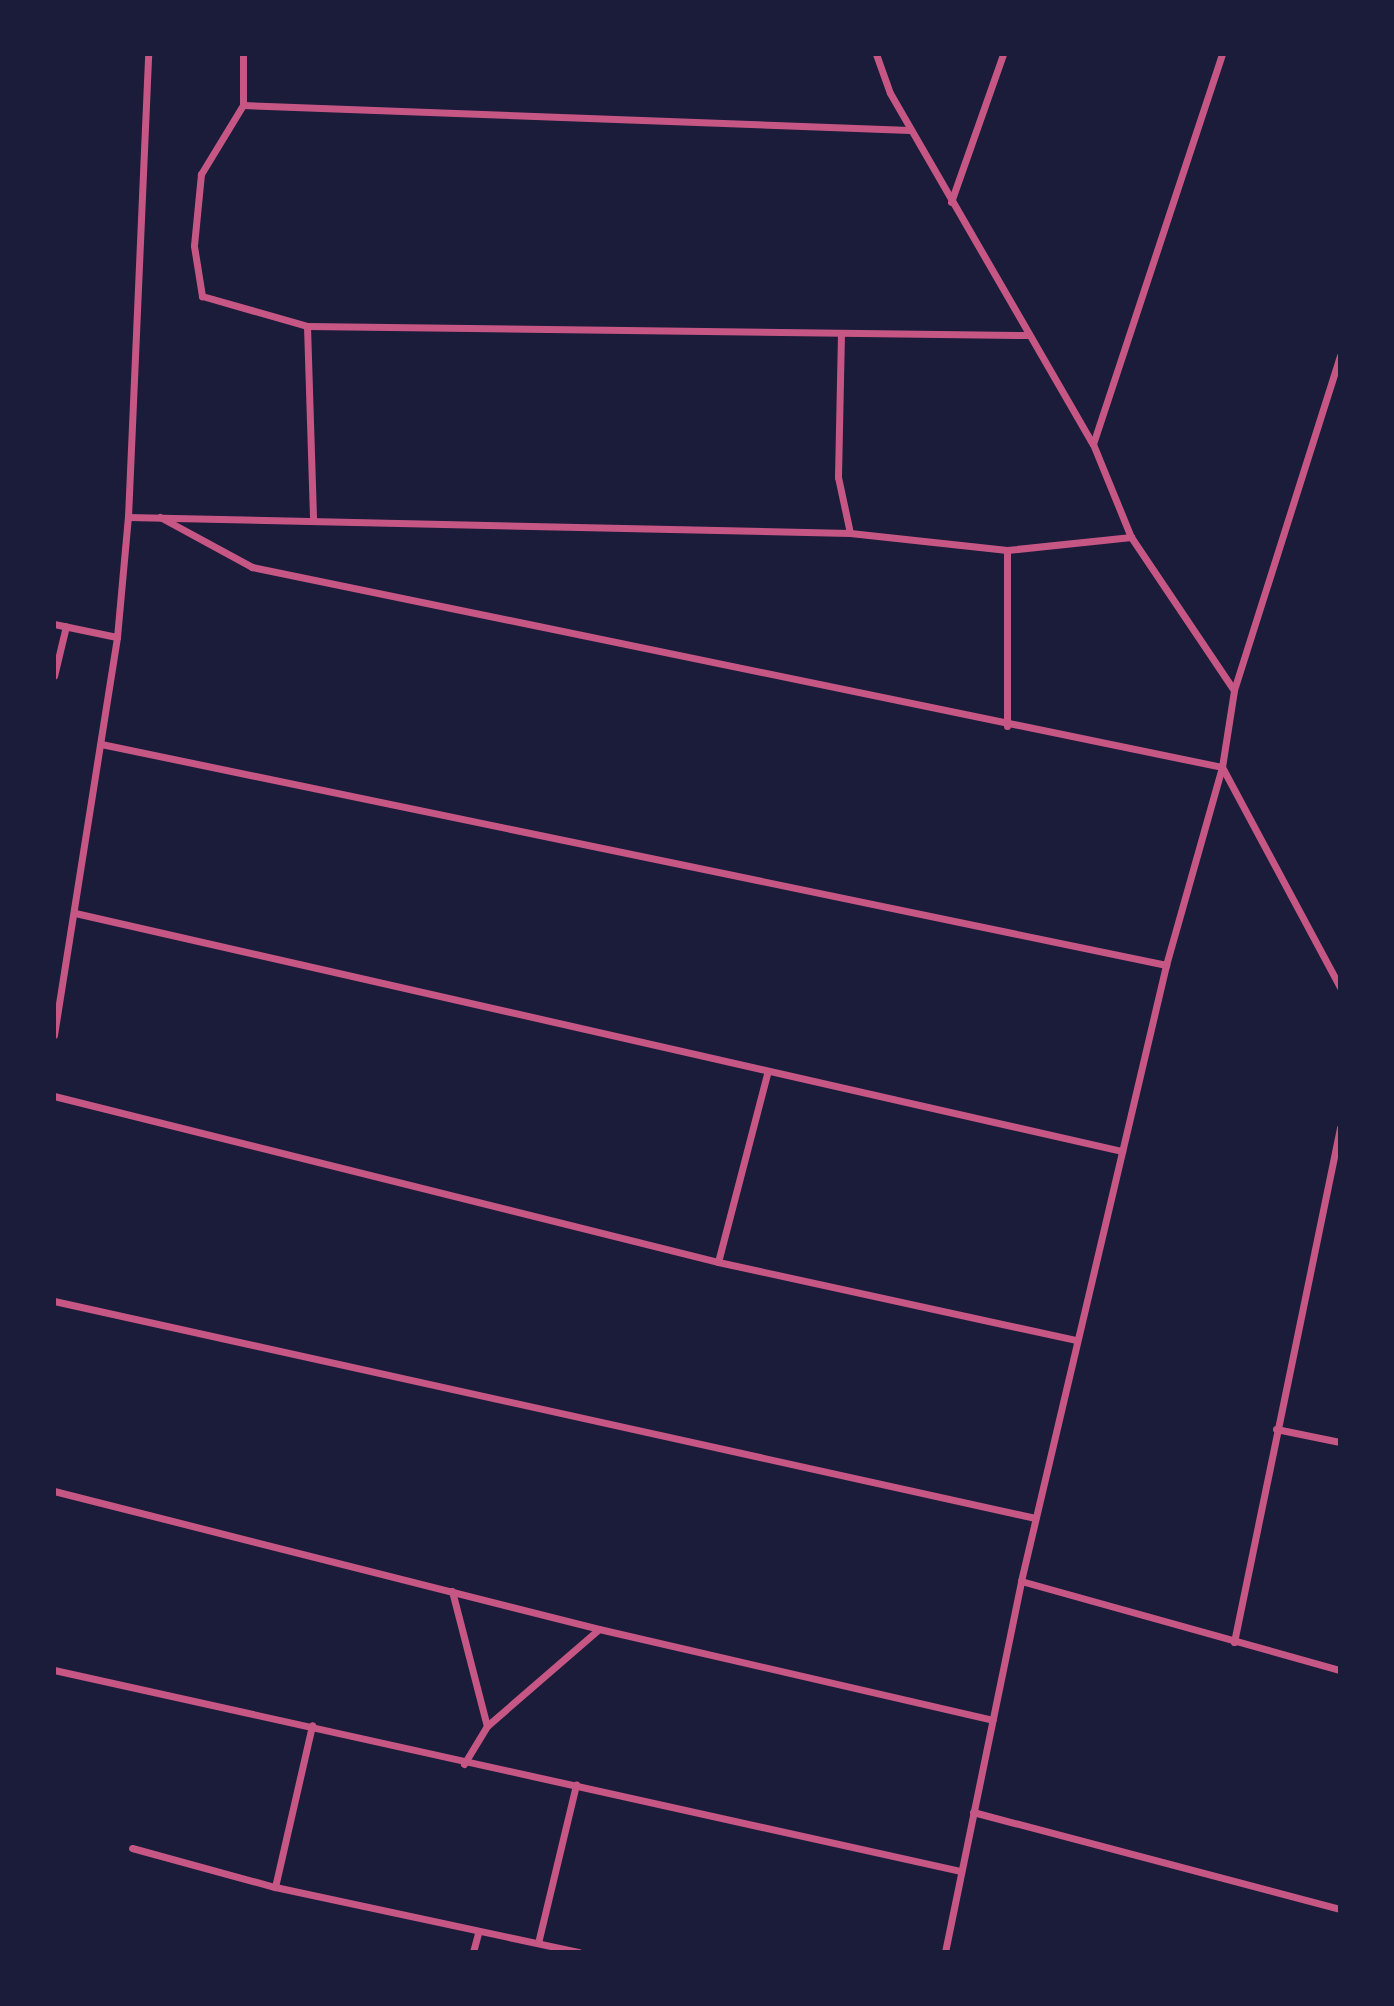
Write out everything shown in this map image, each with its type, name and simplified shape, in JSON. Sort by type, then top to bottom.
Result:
[{"type":"street","points":[[54,1035],[117,637],[128,517],[148,54]]},
{"type":"street","points":[[243,54],[243,105],[201,174],[194,246],[202,296],[307,326],[1027,335]]},
{"type":"street","points":[[876,54],[910,130],[1027,335],[1093,444],[1131,537],[1234,690]]},
{"type":"street","points":[[951,202],[1003,54]]},
{"type":"street","points":[[1093,444],[1222,54]]},
{"type":"street","points":[[243,105],[910,130]]},
{"type":"street","points":[[307,326],[313,519]]},
{"type":"street","points":[[841,333],[838,477],[850,533]]},
{"type":"street","points":[[945,1952],[1035,1518],[1167,965],[1222,767],[1234,690],[1340,355]]},
{"type":"street","points":[[128,517],[850,533],[1007,550],[1131,537]]},
{"type":"street","points":[[160,517],[252,567],[1007,726],[1222,767]]},
{"type":"street","points":[[1007,550],[1007,726]]},
{"type":"street","points":[[54,624],[117,637]]},
{"type":"street","points":[[54,677],[66,626]]},
{"type":"street","points":[[101,744],[1167,965]]},
{"type":"street","points":[[1222,767],[1340,987]]},
{"type":"street","points":[[75,914],[767,1073],[1122,1151]]},
{"type":"street","points":[[718,1262],[767,1073]]},
{"type":"street","points":[[54,1096],[718,1262],[1077,1340]]},
{"type":"street","points":[[1234,1642],[1340,1128]]},
{"type":"street","points":[[54,1301],[1035,1518]]},
{"type":"street","points":[[1276,1429],[1340,1442]]},
{"type":"street","points":[[54,1491],[599,1629],[993,1720]]},
{"type":"street","points":[[1021,1581],[1340,1670]]},
{"type":"street","points":[[452,1591],[487,1726]]},
{"type":"street","points":[[464,1765],[487,1726],[599,1629]]},
{"type":"street","points":[[54,1670],[312,1725],[464,1765],[576,1785],[961,1871]]},
{"type":"street","points":[[275,1887],[312,1725]]},
{"type":"street","points":[[538,1943],[576,1785]]},
{"type":"street","points":[[973,1812],[1340,1909]]},
{"type":"street","points":[[132,1848],[275,1887],[478,1933],[579,1952]]},
{"type":"street","points":[[473,1952],[478,1933]]}]
